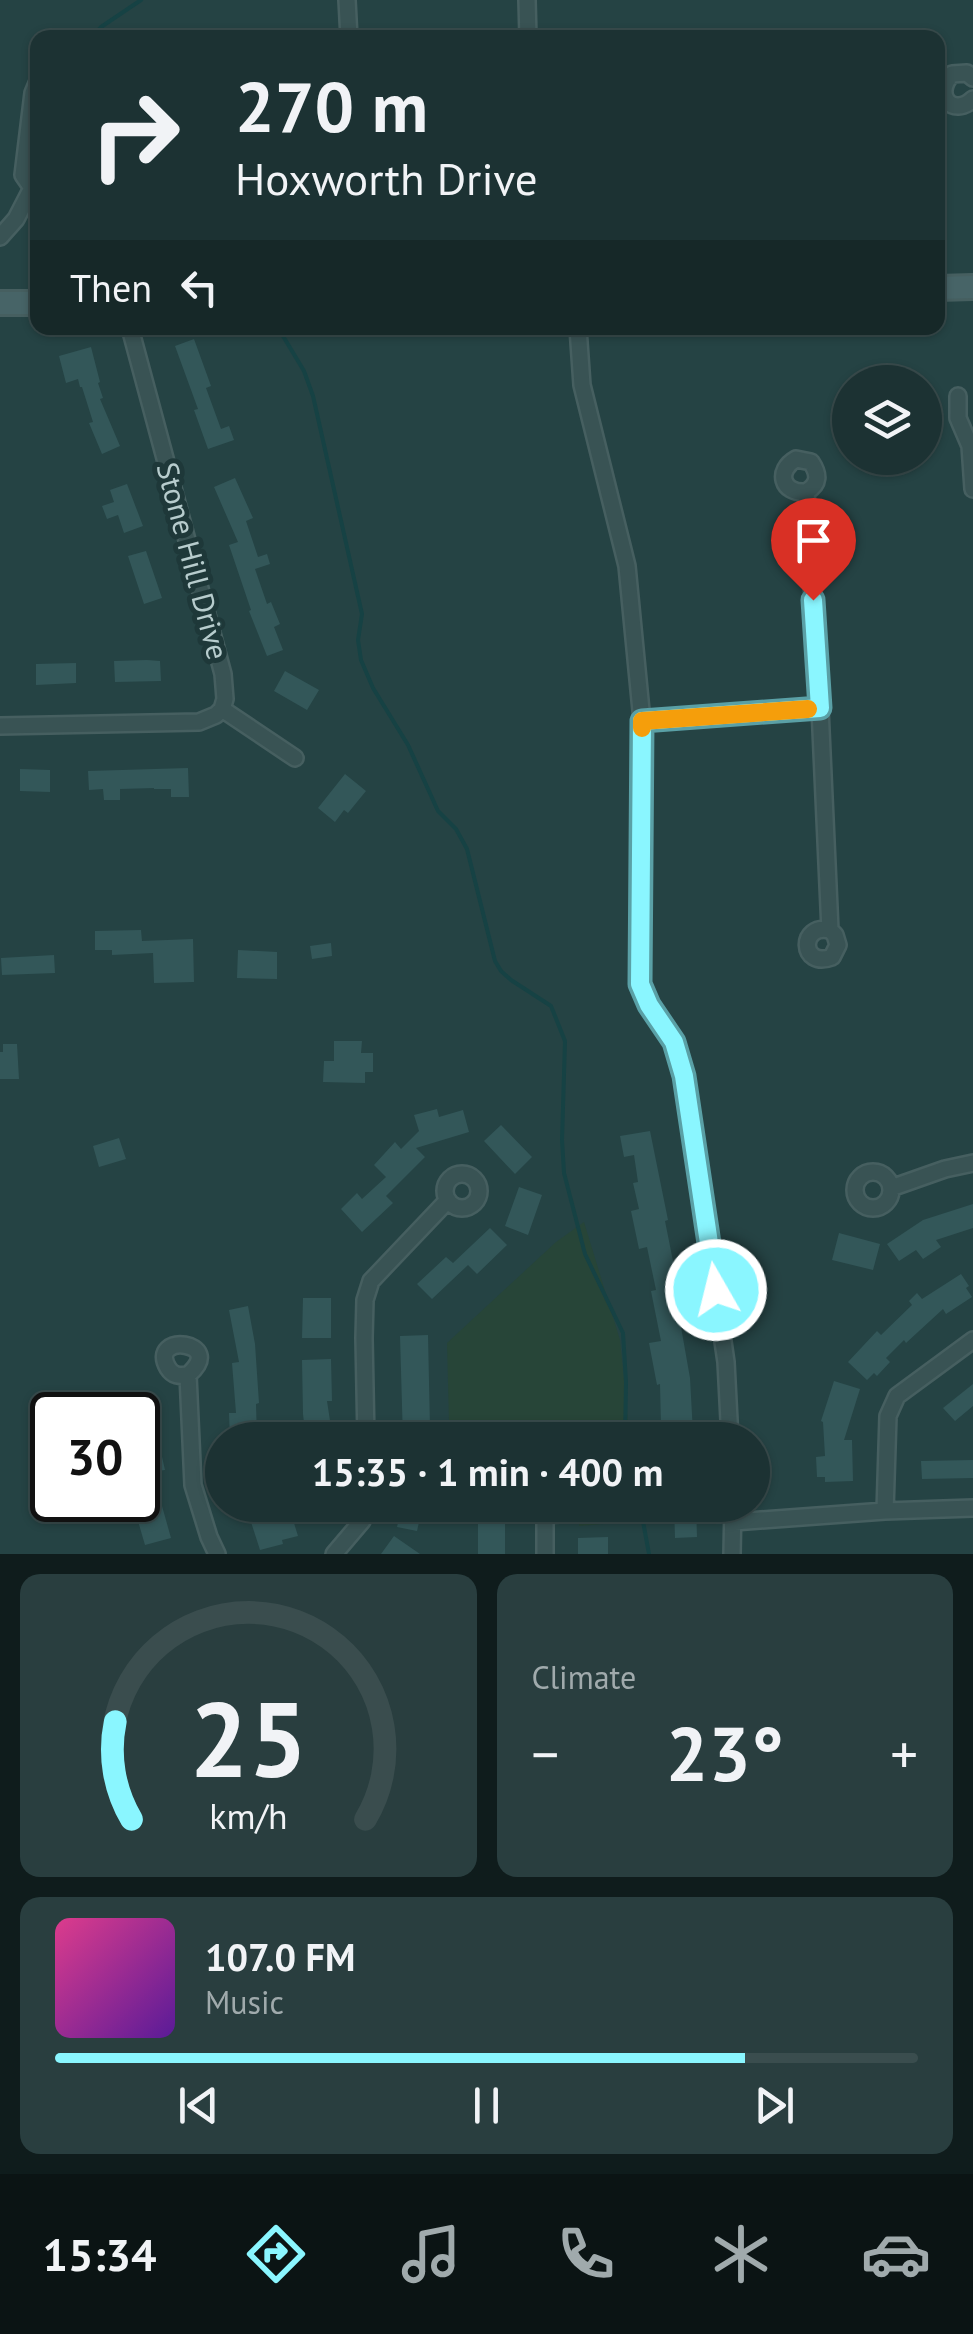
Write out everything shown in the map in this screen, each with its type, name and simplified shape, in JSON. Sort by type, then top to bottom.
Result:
[{"type":"street","points":[[347,0],[349,30]]},
{"type":"street","points":[[527,0],[528,30]]},
{"type":"street","points":[[945,81],[952,74],[971,70]]},
{"type":"street","points":[[945,96],[959,107],[973,99]]},
{"type":"street","points":[[30,115],[22,174],[30,185]]},
{"type":"street","points":[[0,237],[16,219],[30,192]]},
{"type":"street","points":[[945,288],[973,288]]},
{"type":"street","points":[[0,303],[30,303]]},
{"type":"street","name":"Stone Hill Drive","points":[[132,335],[223,674],[222,709]]},
{"type":"street","points":[[578,335],[582,384],[626,566],[642,721],[640,984],[674,1042],[684,1076],[726,1362],[729,1422]]},
{"type":"street","points":[[958,396],[958,418],[970,446],[973,489]]},
{"type":"street","points":[[806,492],[830,930]]},
{"type":"street","points":[[642,721],[820,708]]},
{"type":"street","points":[[0,726],[199,722],[222,709],[295,758]]},
{"type":"street","points":[[891,1188],[973,1163]]},
{"type":"street","points":[[366,1422],[365,1300],[371,1281],[448,1200]]},
{"type":"street","points":[[885,1511],[888,1416],[898,1396],[973,1340]]},
{"type":"street","points":[[188,1376],[193,1485],[217,1554]]},
{"type":"street","points":[[770,1519],[973,1508]]},
{"type":"street","points":[[334,1554],[361,1522]]},
{"type":"street","points":[[543,1522],[545,1554]]},
{"type":"street","points":[[732,1554],[734,1522]]},
{"type":"green space","points":[[584,1222],[620,1340],[628,1422],[449,1422],[447,1343],[556,1242]]},
{"type":"green space","points":[[579,1522],[626,1522],[579,1526]]},
{"type":"building","points":[[194,339],[221,429],[229,426],[234,440],[208,449],[175,346]]},
{"type":"building","points":[[91,347],[103,398],[100,399],[120,446],[102,454],[89,423],[93,422],[82,387],[78,379],[66,383],[59,356]]},
{"type":"building","points":[[235,478],[253,518],[246,521],[258,557],[267,554],[270,564],[255,569],[267,604],[271,602],[280,624],[274,627],[283,650],[267,656],[229,545],[238,542],[214,487]]},
{"type":"building","points":[[127,484],[143,526],[124,533],[118,515],[107,519],[102,506],[114,502],[110,490]]},
{"type":"building","points":[[146,551],[162,598],[144,604],[128,556]]},
{"type":"building","points":[[114,661],[160,661],[161,681],[115,682]]},
{"type":"building","points":[[76,663],[76,683],[36,685],[36,664]]},
{"type":"building","points":[[285,671],[319,690],[307,710],[274,691]]},
{"type":"building","points":[[188,768],[189,797],[171,797],[171,789],[120,789],[120,800],[104,800],[103,789],[89,790],[88,771]]},
{"type":"building","points":[[20,769],[50,770],[50,792],[20,791]]},
{"type":"building","points":[[345,774],[366,791],[335,822],[318,808]]},
{"type":"building","points":[[141,930],[142,941],[193,939],[194,982],[154,983],[153,953],[112,955],[112,950],[95,950],[95,931]]},
{"type":"building","points":[[331,943],[332,956],[312,959],[310,946]]},
{"type":"building","points":[[238,950],[277,952],[277,979],[237,978]]},
{"type":"building","points":[[54,955],[55,973],[2,975],[1,958]]},
{"type":"building","points":[[334,1041],[362,1041],[361,1053],[373,1053],[373,1072],[365,1072],[365,1083],[323,1082],[324,1061],[334,1061]]},
{"type":"building","points":[[3,1044],[17,1044],[19,1079],[0,1079]]},
{"type":"building","points":[[437,1109],[439,1117],[463,1110],[469,1132],[416,1148],[425,1157],[386,1196],[393,1203],[362,1232],[341,1209],[357,1193],[362,1199],[386,1177],[374,1165],[395,1142],[401,1149],[419,1131],[414,1115]]},
{"type":"building","points":[[501,1125],[532,1157],[515,1174],[484,1141]]},
{"type":"building","points":[[650,1131],[686,1326],[681,1327],[692,1422],[661,1422],[660,1384],[657,1385],[649,1343],[661,1341],[651,1291],[656,1290],[647,1247],[639,1249],[631,1211],[639,1209],[633,1183],[638,1182],[634,1155],[624,1157],[620,1136]]},
{"type":"building","points":[[119,1138],[126,1159],[99,1167],[93,1146]]},
{"type":"building","points":[[519,1187],[542,1195],[528,1235],[505,1226]]},
{"type":"building","points":[[973,1204],[973,1228],[936,1240],[941,1247],[923,1259],[916,1250],[899,1261],[887,1244],[923,1220]]},
{"type":"building","points":[[490,1228],[507,1245],[477,1274],[468,1265],[432,1299],[417,1284],[446,1257],[453,1263]]},
{"type":"building","points":[[839,1233],[880,1244],[873,1270],[832,1260]]},
{"type":"building","points":[[961,1274],[972,1297],[946,1314],[943,1309],[906,1343],[904,1340],[886,1358],[890,1362],[877,1376],[874,1373],[867,1380],[848,1362],[877,1331],[881,1335],[912,1305],[909,1301],[917,1293],[922,1299]]},
{"type":"building","points":[[303,1298],[331,1298],[331,1338],[302,1338]]},
{"type":"building","points":[[248,1306],[255,1344],[256,1422],[229,1422],[229,1413],[236,1413],[232,1363],[239,1362],[229,1310]]},
{"type":"building","points":[[428,1335],[430,1422],[402,1422],[400,1336]]},
{"type":"building","points":[[331,1359],[332,1401],[327,1401],[330,1422],[304,1422],[302,1360]]},
{"type":"building","points":[[834,1381],[860,1389],[844,1440],[852,1440],[853,1481],[825,1482],[825,1477],[817,1477],[816,1457],[825,1456],[821,1421]]},
{"type":"building","points":[[973,1384],[973,1406],[955,1421],[943,1408]]},
{"type":"building","points":[[973,1460],[973,1478],[922,1479],[921,1461]]},
{"type":"building","points":[[162,1506],[171,1538],[145,1545],[138,1522],[160,1522]]},
{"type":"building","points":[[251,1522],[294,1522],[298,1536],[260,1550]]},
{"type":"building","points":[[398,1522],[419,1522],[417,1531],[397,1527]]},
{"type":"building","points":[[478,1522],[505,1522],[505,1554],[478,1554]]},
{"type":"building","points":[[675,1522],[697,1522],[697,1537],[675,1538]]},
{"type":"building","points":[[394,1536],[420,1554],[381,1554]]},
{"type":"building","points":[[608,1537],[608,1554],[578,1554],[578,1538]]},
{"type":"waterway","points":[[98,30],[141,0]]},
{"type":"waterway","points":[[283,336],[304,371],[313,396],[362,614],[358,640],[361,660],[373,688],[408,745],[438,811],[456,829],[467,849],[495,961],[511,980],[551,1006],[565,1041],[564,1173],[585,1254],[623,1333],[625,1422]]},
{"type":"waterway","points":[[643,1522],[649,1554]]},
{"type":"slow traffic","points":[[642,728],[642,721],[808,709]]},
{"type":"route","points":[[716,1290],[684,1076],[674,1042],[640,984],[642,721],[820,708],[813,600]]}]
